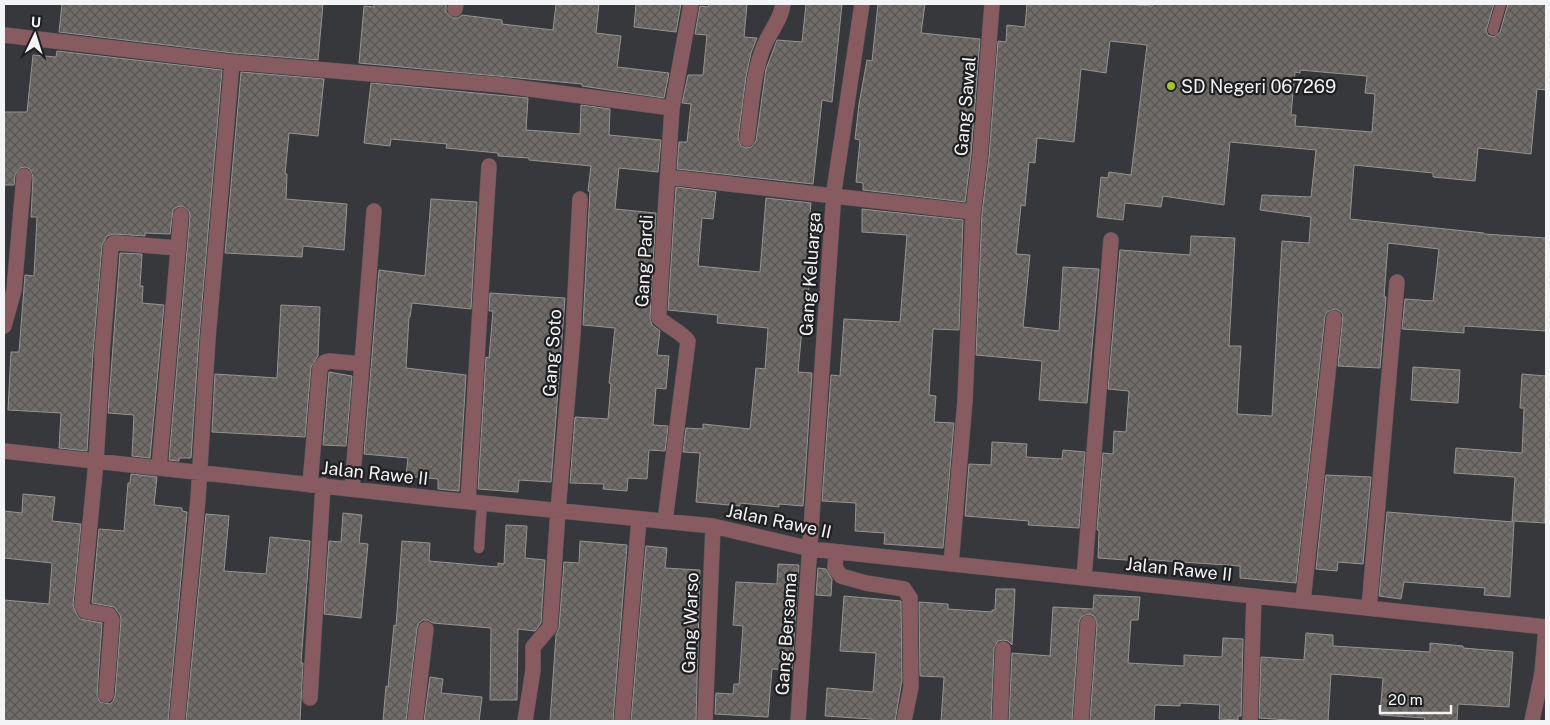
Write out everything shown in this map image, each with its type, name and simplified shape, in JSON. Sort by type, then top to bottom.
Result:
[{"type":"street","name":"Gang Pardi","points":[[665,521],[688,341],[682,334],[668,327],[659,318],[672,108],[691,4]]},
{"type":"street","points":[[747,138],[757,69],[763,46],[782,14],[783,4]]},
{"type":"street","name":"Gang Keluarga","points":[[811,549],[834,195],[862,4]]},
{"type":"street","name":"Gang Sawal","points":[[951,564],[964,401],[973,212],[980,156],[992,4]]},
{"type":"street","points":[[4,35],[232,62],[500,85],[672,108]]},
{"type":"street","points":[[177,721],[200,472],[208,338],[232,62]]},
{"type":"street","points":[[475,501],[489,166]]},
{"type":"street","points":[[4,326],[14,290],[24,176]]},
{"type":"street","points":[[668,178],[973,212]]},
{"type":"street","name":"Gang Soto","points":[[525,721],[533,648],[550,627],[573,334],[580,199]]},
{"type":"street","points":[[352,489],[374,211]]},
{"type":"street","points":[[159,468],[180,215]]},
{"type":"street","points":[[1084,578],[1111,240]]},
{"type":"street","points":[[106,695],[112,620],[109,615],[85,611],[82,605],[96,462],[111,246],[114,243],[118,243],[177,248]]},
{"type":"street","points":[[1369,608],[1397,282]]},
{"type":"street","points":[[1303,601],[1334,318]]},
{"type":"street","points":[[310,698],[320,368],[325,362],[329,361],[362,364]]},
{"type":"street","name":"Jalan Rawe II","points":[[4,452],[713,526],[811,549],[1546,627]]},
{"type":"street","points":[[622,721],[639,518]]},
{"type":"street","name":"Gang Warso","points":[[705,721],[713,526]]},
{"type":"street","name":"Gang Bersama","points":[[798,721],[811,549]]},
{"type":"street","points":[[836,552],[835,568],[841,576],[904,590],[910,598],[911,687],[904,721]]},
{"type":"street","points":[[1250,721],[1254,596]]},
{"type":"street","points":[[1081,721],[1088,623]]},
{"type":"street","points":[[1532,721],[1542,673],[1546,627]]},
{"type":"street","points":[[416,721],[426,629]]},
{"type":"street","points":[[1000,721],[1003,649]]},
{"type":"lane","points":[[1493,30],[1501,4]]},
{"type":"lane","points":[[475,501],[479,548]]},
{"type":"building","points":[[62,4],[323,4],[318,60],[233,53],[59,32]]},
{"type":"building","points":[[374,4],[446,4],[446,12],[453,18],[458,18],[462,15],[502,20],[502,24],[553,30],[556,4],[599,4],[596,33],[621,36],[617,67],[669,73],[664,98],[582,86],[582,84],[359,63],[364,6],[374,7]]},
{"type":"building","points":[[636,4],[681,4],[676,32],[634,27]]},
{"type":"building","points":[[709,4],[747,4],[744,37],[757,38],[751,53],[746,77],[738,138],[741,146],[746,148],[751,147],[756,141],[766,69],[777,40],[802,42],[806,4],[842,4],[832,102],[822,100],[813,184],[677,169],[679,142],[687,142],[691,104],[682,103],[688,75],[703,75],[707,35],[695,34],[700,6],[708,7]]},
{"type":"building","points":[[878,4],[925,4],[921,33],[980,39],[971,155],[965,202],[863,190],[863,183],[856,182],[860,140],[855,139],[859,104],[867,60],[872,61]]},
{"type":"building","points":[[1027,4],[1127,4],[1152,6],[1153,4],[1494,4],[1486,31],[1488,35],[1494,37],[1500,32],[1508,4],[1546,4],[1546,90],[1537,89],[1531,154],[1478,148],[1475,181],[1433,177],[1433,173],[1354,165],[1350,219],[1484,234],[1546,238],[1546,331],[1464,326],[1464,333],[1402,329],[1405,299],[1433,301],[1439,249],[1388,243],[1380,368],[1338,366],[1343,315],[1335,309],[1327,312],[1325,316],[1296,583],[1240,578],[1240,566],[1098,558],[1099,530],[1097,530],[1103,453],[1113,454],[1114,431],[1126,432],[1129,391],[1108,389],[1120,250],[1190,255],[1191,236],[1235,238],[1229,346],[1241,346],[1237,414],[1272,416],[1282,241],[1309,243],[1311,217],[1260,210],[1262,195],[1311,197],[1316,150],[1230,142],[1224,205],[1163,196],[1161,207],[1125,203],[1123,220],[1097,217],[1101,177],[1108,178],[1109,172],[1131,175],[1147,45],[1110,41],[1106,73],[1081,69],[1074,142],[1037,138],[1035,163],[1029,162],[1025,206],[1021,205],[1016,254],[1030,255],[1023,327],[1059,331],[1063,267],[1099,269],[1087,403],[1039,400],[1042,361],[976,355],[982,213],[989,157],[998,41],[1006,42],[1007,25],[1025,27]],"holes":[[[1300,70],[1367,76],[1365,93],[1375,94],[1372,132],[1295,126],[1296,115],[1291,115],[1295,72],[1300,73]]]},
{"type":"building","points":[[57,51],[222,70],[199,337],[191,458],[179,458],[179,461],[169,460],[190,216],[189,211],[182,206],[173,210],[170,234],[145,233],[145,236],[114,234],[107,236],[102,245],[87,451],[59,448],[61,413],[8,410],[11,352],[19,352],[25,275],[34,276],[37,217],[31,217],[33,177],[30,169],[20,168],[15,175],[14,185],[4,185],[4,112],[27,112],[33,55],[56,57]]},
{"type":"building","points":[[241,72],[324,79],[318,136],[289,133],[285,174],[287,174],[286,199],[347,204],[344,250],[303,246],[302,257],[225,253]]},
{"type":"building","points":[[371,83],[528,98],[526,130],[580,134],[581,105],[610,109],[609,135],[661,140],[658,172],[619,168],[615,209],[656,213],[650,318],[652,325],[660,331],[657,355],[669,356],[666,389],[656,388],[653,425],[668,426],[665,451],[649,450],[647,479],[628,478],[627,491],[603,489],[604,484],[570,483],[575,417],[608,419],[611,384],[609,383],[615,328],[583,325],[590,191],[588,191],[591,166],[498,156],[498,153],[446,148],[447,144],[391,139],[390,146],[364,143]]},
{"type":"building","points":[[676,187],[716,192],[713,219],[702,218],[698,266],[760,272],[766,198],[811,203],[810,213],[822,214],[819,248],[813,248],[808,296],[805,296],[798,372],[812,373],[803,506],[779,504],[779,507],[740,503],[740,506],[696,502],[700,453],[683,452],[686,428],[703,429],[703,424],[750,429],[756,368],[765,369],[768,328],[717,323],[718,315],[668,310]]},
{"type":"building","points":[[431,199],[477,202],[471,309],[412,303],[409,317],[406,368],[466,375],[459,491],[438,489],[438,479],[406,476],[408,458],[364,454],[379,270],[425,276]]},
{"type":"building","points":[[862,209],[963,220],[959,330],[933,329],[929,395],[936,396],[934,422],[954,423],[943,548],[884,544],[885,533],[855,531],[856,503],[822,501],[831,375],[840,376],[844,319],[900,322],[907,235],[862,232]]},
{"type":"building","points":[[120,253],[142,254],[140,286],[143,286],[142,303],[164,305],[150,458],[132,456],[134,415],[108,413]]},
{"type":"building","points":[[490,293],[565,298],[551,482],[519,480],[518,492],[478,489],[486,357],[489,358],[493,311],[489,311]]},
{"type":"building","points":[[281,305],[320,307],[318,356],[311,367],[305,437],[212,432],[215,374],[277,378]]},
{"type":"building","points":[[1413,367],[1460,370],[1458,403],[1411,400]]},
{"type":"building","points":[[329,372],[352,376],[346,446],[323,445]]},
{"type":"building","points":[[1522,374],[1546,376],[1545,523],[1512,521],[1515,477],[1454,473],[1456,448],[1522,453],[1524,408],[1520,408]]},
{"type":"building","points":[[992,442],[1027,444],[1026,457],[1062,459],[1063,450],[1085,452],[1079,528],[1028,525],[1029,521],[965,516],[969,464],[991,465]]},
{"type":"building","points":[[131,474],[157,477],[154,505],[182,508],[182,511],[187,512],[168,721],[4,721],[4,600],[49,604],[52,563],[4,558],[4,511],[22,513],[23,494],[55,497],[52,521],[81,524],[73,605],[80,619],[102,623],[97,695],[100,702],[110,704],[115,696],[121,620],[114,607],[92,603],[99,529],[124,531],[128,483],[130,483]]},
{"type":"building","points":[[1326,475],[1371,477],[1363,564],[1338,562],[1337,571],[1316,569]]},
{"type":"building","points":[[1387,512],[1514,522],[1510,597],[1484,595],[1485,588],[1404,582],[1401,599],[1379,596]]},
{"type":"building","points":[[343,513],[362,515],[359,543],[368,544],[361,618],[324,614],[329,541],[341,542]]},
{"type":"building","points":[[206,514],[229,516],[224,571],[266,574],[270,537],[310,541],[301,663],[303,663],[300,721],[186,721]]},
{"type":"building","points":[[506,525],[527,526],[525,558],[545,560],[541,623],[535,631],[518,629],[517,700],[490,700],[491,628],[433,623],[423,620],[417,628],[406,721],[383,721],[394,625],[396,626],[402,541],[430,543],[429,561],[498,567],[498,563],[504,564]]},
{"type":"building","points":[[580,541],[627,545],[613,721],[550,721],[556,635],[559,628],[564,562],[579,563]]},
{"type":"building","points":[[646,546],[667,548],[665,568],[700,570],[696,721],[631,721]]},
{"type":"building","points":[[778,564],[799,565],[792,670],[772,669],[768,717],[715,714],[716,693],[733,694],[734,684],[739,684],[743,626],[733,625],[736,582],[777,584]]},
{"type":"building","points":[[818,568],[826,569],[832,579],[831,596],[816,595]]},
{"type":"building","points":[[996,589],[1015,589],[1012,645],[1008,641],[1003,640],[998,641],[994,648],[991,721],[941,721],[944,677],[920,676],[919,602],[948,604],[948,609],[992,612],[992,610],[995,610]]},
{"type":"building","points":[[1094,595],[1140,597],[1138,620],[1131,620],[1128,663],[1184,666],[1184,655],[1222,657],[1223,638],[1243,639],[1241,716],[1238,716],[1238,720],[1219,719],[1220,705],[1180,703],[1180,706],[1155,705],[1154,721],[1090,721],[1097,624],[1094,616],[1088,614],[1081,617],[1079,622],[1072,721],[1009,721],[1012,653],[1050,656],[1053,607],[1093,609]]},
{"type":"building","points":[[844,596],[901,601],[902,680],[895,721],[872,721],[872,719],[825,716],[827,688],[873,692],[876,653],[840,651]]},
{"type":"building","points":[[1306,633],[1333,635],[1333,646],[1430,652],[1430,643],[1513,652],[1509,707],[1458,704],[1457,721],[1424,721],[1425,718],[1380,715],[1383,678],[1331,674],[1328,721],[1259,718],[1261,657],[1304,660]]},
{"type":"building","points":[[430,677],[443,679],[441,693],[482,697],[479,721],[424,721]]},
{"type":"place","name":"SD Negeri 067269","points":[[1171,86]]}]
